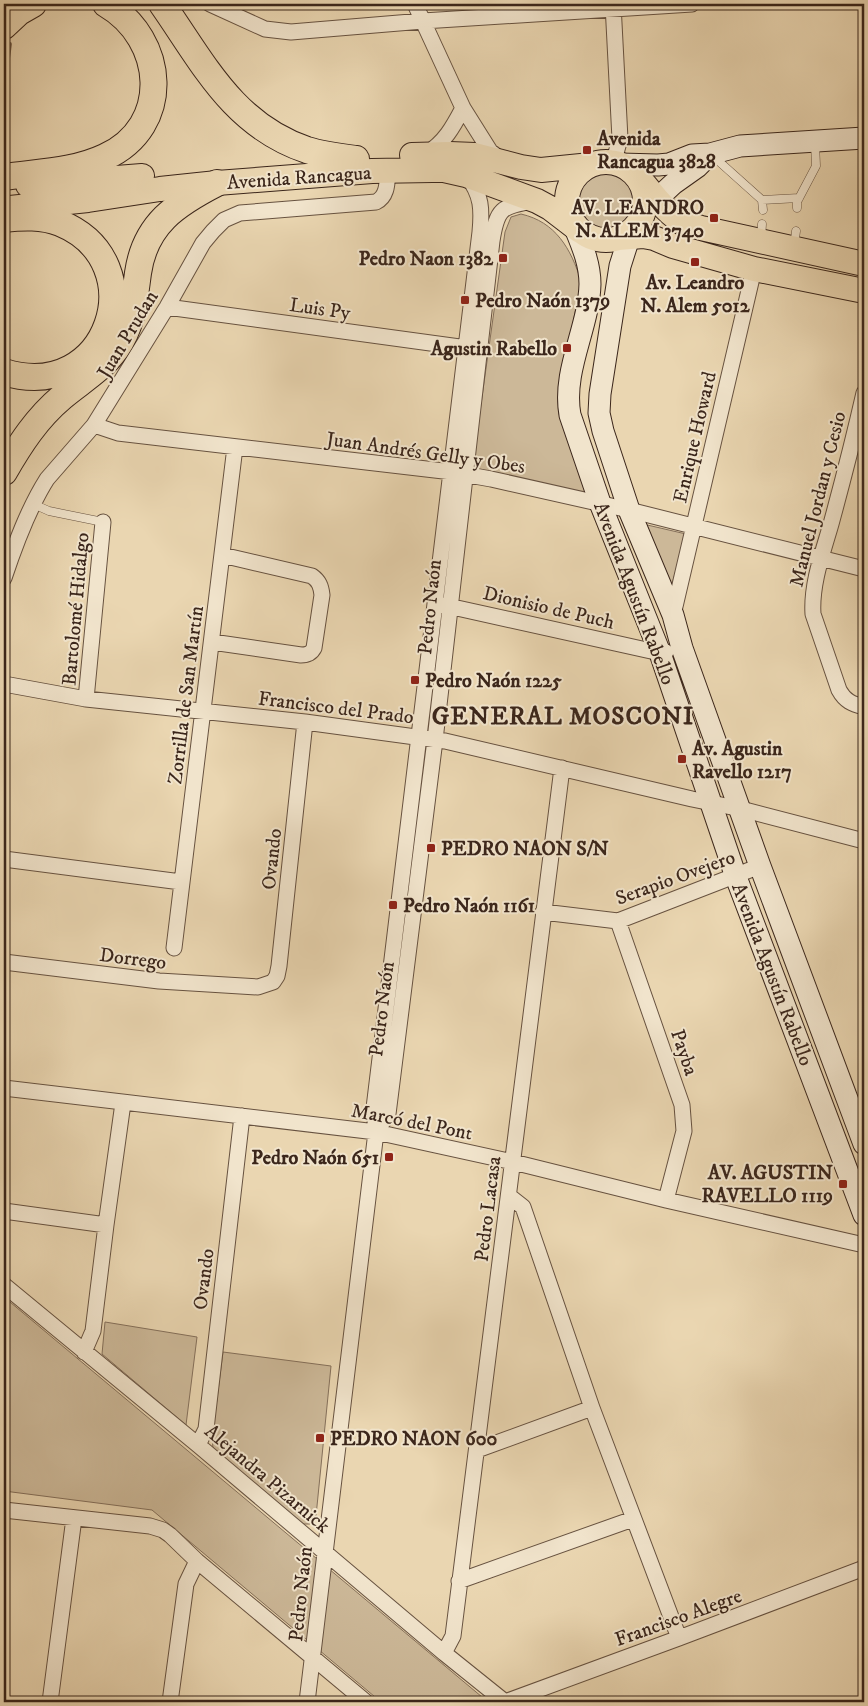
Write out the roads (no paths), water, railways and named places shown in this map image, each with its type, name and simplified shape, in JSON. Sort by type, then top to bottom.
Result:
[{"type":"highway","points":[[4,26],[19,12],[33,4]]},
{"type":"highway","points":[[5,187],[98,160],[117,151],[127,143],[143,122],[153,97],[154,83],[150,54],[144,41],[132,24],[106,4]]},
{"type":"highway","points":[[162,4],[221,89],[247,117],[268,132],[292,144],[328,155],[356,159]]},
{"type":"highway","points":[[4,472],[25,438],[45,413],[63,396],[99,368],[116,348],[131,319],[144,248],[156,227],[180,203],[217,183]]},
{"type":"highway","points":[[4,219],[34,218],[47,220],[60,223],[82,235],[98,252],[104,263],[112,288],[113,301],[111,315],[100,341],[92,352],[74,367],[62,373],[38,377],[19,376],[4,372]]},
{"type":"main road","name":"Avenida Rancagua","points":[[5,187],[252,166],[424,154],[475,155],[505,164],[541,170],[663,165],[692,155],[710,154],[740,146],[864,138]]},
{"type":"main road","name":"Avenida Rancagua","points":[[637,222],[680,178],[697,167],[710,154]]},
{"type":"main road","points":[[864,264],[795,239],[761,232],[701,228],[675,217],[637,222],[610,240],[594,239],[575,225],[567,203],[569,187],[578,174],[614,166],[637,222],[654,238],[673,246],[754,268],[864,291]]},
{"type":"main road","name":"Avenida Rancagua","points":[[5,187],[88,200],[160,188],[217,183],[388,170],[444,170],[466,175],[537,201],[575,225]]},
{"type":"main road","name":"Avenida Agustín Rabello","points":[[637,222],[624,252],[616,291],[600,394],[599,413],[602,431],[629,510],[673,615],[682,648],[760,866],[864,1144]]},
{"type":"main road","name":"Avenida Agustín Rabello","points":[[575,225],[584,249],[590,282],[586,312],[570,378],[568,404],[574,428],[600,503],[660,653],[736,877],[864,1215]]},
{"type":"street","points":[[210,4],[253,24],[278,31],[313,31],[613,6],[692,4]]},
{"type":"street","points":[[415,4],[463,108],[490,151],[505,164]]},
{"type":"street","points":[[613,6],[620,139],[614,166]]},
{"type":"street","points":[[424,154],[436,147],[449,135],[463,108]]},
{"type":"street","name":"Juan Prudan","points":[[4,578],[33,504],[47,479],[94,425],[167,307],[203,243],[213,231],[224,220],[240,213],[368,204],[381,199],[386,187],[388,170]]},
{"type":"street","name":"Pedro Naón","points":[[458,473],[467,348],[481,216],[476,187],[466,175]]},
{"type":"street","name":"Pedro Naón","points":[[307,1702],[376,1132],[374,1108],[427,739],[458,473],[495,224],[506,207],[537,201]]},
{"type":"street","name":"Enrique Howard","points":[[673,615],[754,268]]},
{"type":"street","name":"Luis Py","points":[[167,307],[467,348]]},
{"type":"street","name":"Manuel Jordan y Cesio","points":[[864,393],[860,436],[821,559],[812,602],[813,614],[839,690],[845,699],[864,707]]},
{"type":"street","name":"Juan Andrés Gelly y Obes","points":[[94,425],[118,433],[458,473],[491,479],[693,525],[864,569]]},
{"type":"street","name":"Zorrilla de San Martín","points":[[174,948],[235,447]]},
{"type":"street","name":"Bartolomé Hidalgo","points":[[86,699],[103,522]]},
{"type":"street","points":[[212,642],[300,656],[307,655],[314,648],[322,595],[321,587],[312,576],[222,555]]},
{"type":"street","name":"Dionisio de Puch","points":[[442,605],[660,653],[682,648]]},
{"type":"street","name":"Francisco del Prado","points":[[4,684],[86,699],[305,722],[427,739],[562,768],[692,800],[711,802],[864,840]]},
{"type":"street","name":"Ovando","points":[[258,987],[273,982],[277,976],[279,966],[305,722]]},
{"type":"street","name":"Pedro Lacasa","points":[[444,1653],[453,1636],[562,768]]},
{"type":"street","points":[[4,859],[181,882]]},
{"type":"street","name":"Serapio Ovejero","points":[[543,912],[618,922],[760,866]]},
{"type":"street","name":"Payba","points":[[618,922],[682,1105],[684,1131],[666,1200]]},
{"type":"street","name":"Dorrego","points":[[4,962],[159,981],[258,987]]},
{"type":"street","name":"Marcó del Pont","points":[[4,1088],[376,1132],[864,1245]]},
{"type":"street","points":[[84,1352],[94,1332],[106,1225],[123,1103]]},
{"type":"street","name":"Ovando","points":[[198,1444],[206,1429],[242,1116]]},
{"type":"street","points":[[509,1196],[523,1207],[592,1408],[679,1638]]},
{"type":"street","points":[[4,1211],[106,1225]]},
{"type":"street","name":"Alejandra Pizarnick","points":[[4,1285],[198,1444],[444,1653],[505,1702]]},
{"type":"street","points":[[477,1450],[592,1408]]},
{"type":"street","points":[[4,1510],[150,1526],[163,1530],[170,1534],[197,1561],[366,1702]]},
{"type":"street","points":[[50,1702],[74,1518]]},
{"type":"street","points":[[459,1581],[633,1519]]},
{"type":"street","points":[[170,1702],[186,1584],[197,1561]]},
{"type":"street","name":"Francisco Alegre","points":[[505,1702],[864,1568]]},
{"type":"lane","points":[[797,208],[799,198],[816,166],[815,141]]},
{"type":"lane","points":[[710,154],[762,200],[763,210]]},
{"type":"lane","points":[[762,200],[799,198]]},
{"type":"lane","points":[[33,504],[49,511],[103,522]]},
{"type":"waterway","points":[[4,86],[10,44]]},
{"type":"place","name":"Avenida Rancagua 3828","points":[[587,150]]},
{"type":"place","name":"AV. LEANDRO N. ALEM 3740","points":[[714,218]]},
{"type":"place","name":"Pedro Naon 1382","points":[[503,258]]},
{"type":"place","name":"Av. Leandro N. Alem 5012","points":[[695,262]]},
{"type":"place","name":"Pedro Naón 1379","points":[[465,300]]},
{"type":"place","name":"Agustin Rabello","points":[[567,348]]},
{"type":"place","name":"Pedro Naón 1225","points":[[415,680]]},
{"type":"place","name":"Av. Agustin Ravello 1217","points":[[682,759]]},
{"type":"place","name":"PEDRO NAON S/N","points":[[431,848]]},
{"type":"place","name":"Pedro Naón 1161","points":[[393,905]]},
{"type":"place","name":"Pedro Naón 651","points":[[389,1157]]},
{"type":"place","name":"AV. AGUSTIN RAVELLO 1119","points":[[843,1184]]},
{"type":"place","name":"PEDRO NAON 600","points":[[320,1438]]},
{"type":"district","name":"GENERAL MOSCONI","points":[[563,715]]}]
